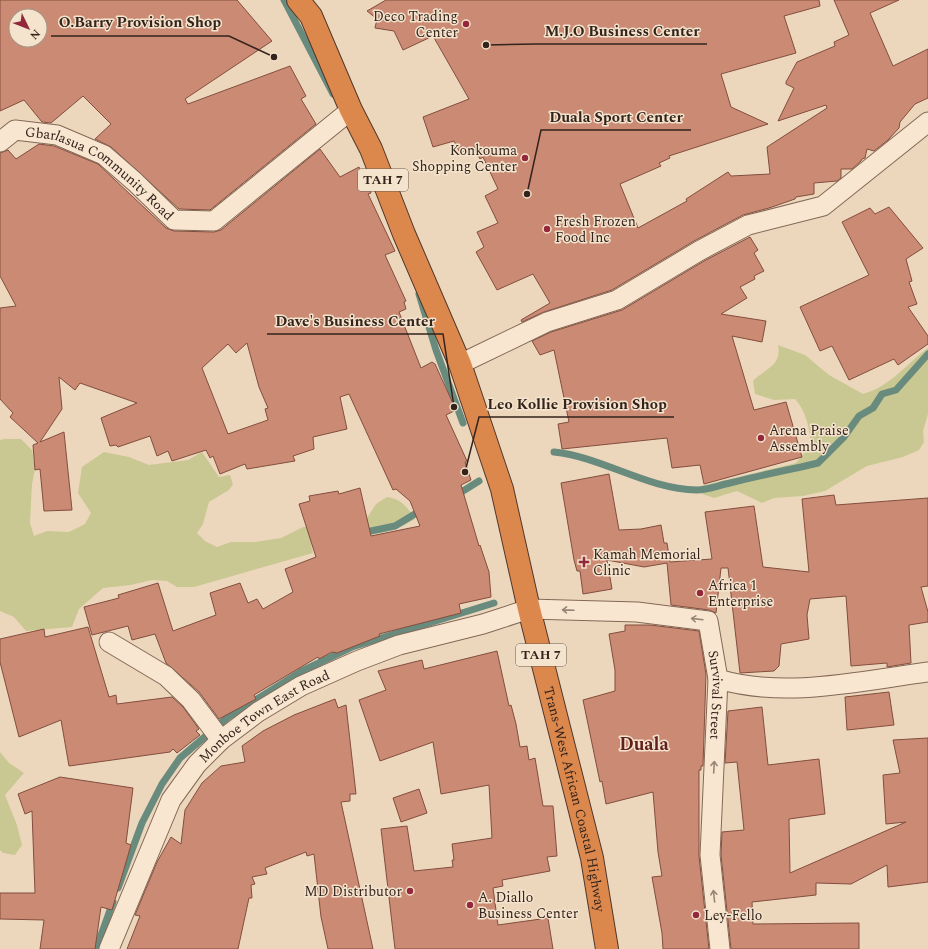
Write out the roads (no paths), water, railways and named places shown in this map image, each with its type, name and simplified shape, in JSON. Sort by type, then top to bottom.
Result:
[{"type":"highway","name":"Trans-West African Coastal Highway","points":[[298,0],[311,16],[351,110],[371,149],[460,364],[502,488],[529,609],[592,858],[607,949]]},
{"type":"street","name":"Gbarlasua Community Road","points":[[0,142],[15,130],[57,135],[104,155],[135,182],[174,220],[214,220],[351,110]]},
{"type":"street","points":[[460,364],[547,322],[617,300],[699,251],[748,225],[823,206],[928,122]]},
{"type":"street","name":"Survival Street","points":[[529,609],[637,612],[708,621],[718,679],[710,855],[720,949]]},
{"type":"street","name":"Monboe Town East Road","points":[[109,949],[171,800],[197,764],[221,740],[258,712],[301,686],[357,661],[399,645],[483,624],[529,609]]},
{"type":"street","points":[[109,642],[166,676],[191,700],[221,740]]},
{"type":"street","points":[[718,679],[740,686],[770,688],[825,686],[928,672]]},
{"type":"waterway","points":[[284,0],[333,94]]},
{"type":"waterway","points":[[419,294],[436,350],[463,423]]},
{"type":"waterway","points":[[554,452],[590,460],[660,484],[697,490],[818,463],[844,437],[859,416],[873,408],[882,394],[896,390],[928,354]]},
{"type":"waterway","points":[[455,496],[479,481]]},
{"type":"waterway","points":[[371,531],[395,526],[423,509]]},
{"type":"waterway","points":[[118,888],[142,823],[162,784],[180,758],[228,717],[302,671],[352,647],[494,603]]},
{"type":"waterway","points":[[96,949],[113,902]]},
{"type":"place","name":"Deco Trading Center","points":[[466,24]]},
{"type":"place","name":"M.J.O Business Center","points":[[486,45]]},
{"type":"place","name":"O.Barry Provision Shop","points":[[274,57]]},
{"type":"place","name":"Konkouma Shopping Center","points":[[525,158]]},
{"type":"place","name":"Duala Sport Center","points":[[527,194]]},
{"type":"place","name":"Fresh Frozen Food Inc","points":[[547,229]]},
{"type":"place","name":"Dave's Business Center","points":[[454,407]]},
{"type":"place","name":"Arena Praise Assembly","points":[[761,438]]},
{"type":"place","name":"Leo Kollie Provision Shop","points":[[465,472]]},
{"type":"place","name":"Kamah Memorial Clinic","points":[[584,562]]},
{"type":"place","name":"Africa 1 Enterprise","points":[[700,593]]},
{"type":"place","name":"MD Distributor","points":[[410,891]]},
{"type":"place","name":"A. Diallo Business Center","points":[[470,905]]},
{"type":"place","name":"Ley-Fello","points":[[696,915]]},
{"type":"district","name":"Duala","points":[[644,744]]}]
